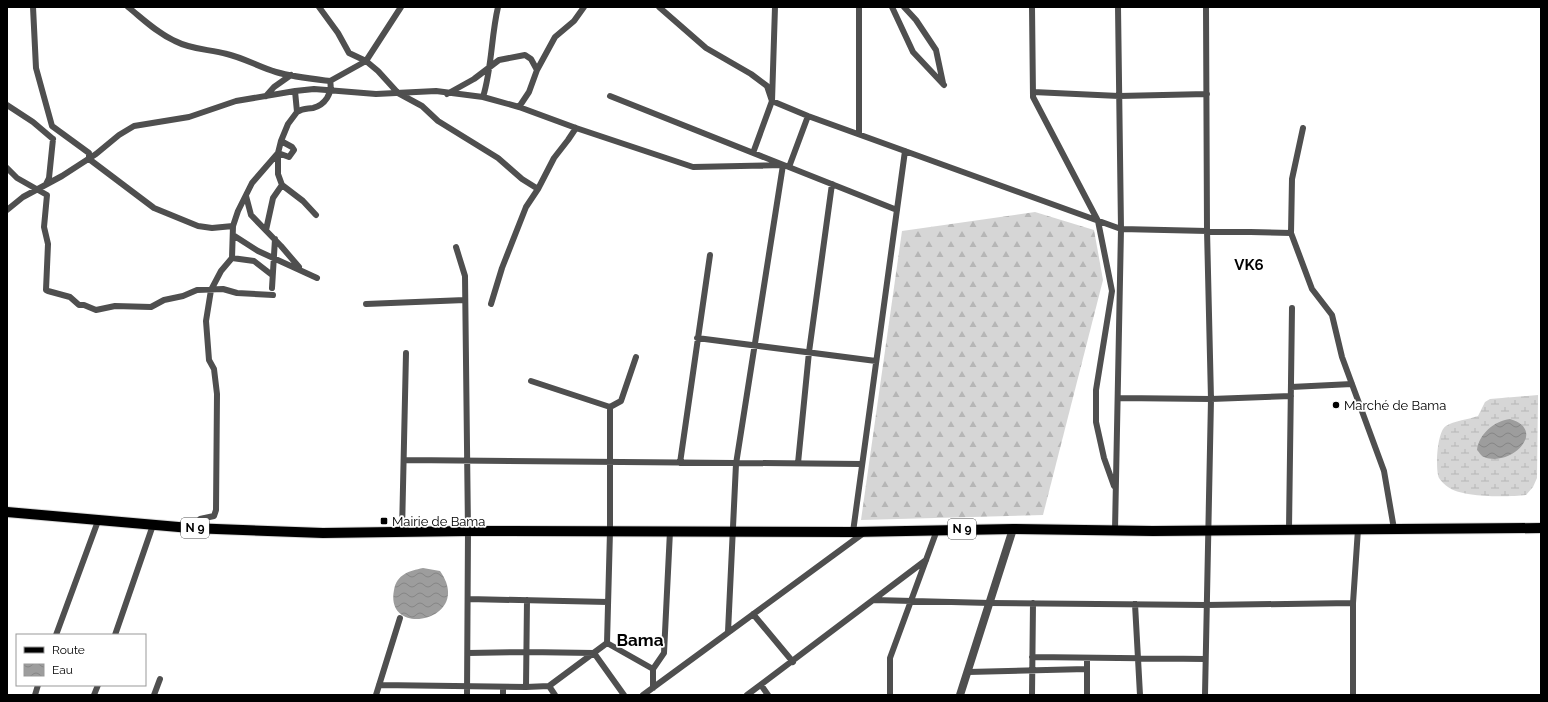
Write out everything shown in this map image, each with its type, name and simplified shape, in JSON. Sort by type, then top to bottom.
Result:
[{"type":"main road","name":"N 9","points":[[7,512],[153,525],[323,533],[468,531],[733,530],[853,532],[1013,529],[1208,530],[1541,528]]},
{"type":"street","points":[[33,7],[36,68],[52,126],[89,153],[89,159]]},
{"type":"street","points":[[128,7],[155,29],[178,43],[197,50],[206,48],[229,54],[277,72],[330,81],[366,61],[401,7]]},
{"type":"street","points":[[318,7],[338,34],[349,53],[366,61],[378,71],[398,93],[422,106],[438,121],[498,158],[522,179],[538,189]]},
{"type":"street","points":[[483,97],[487,85],[493,29],[498,7]]},
{"type":"street","points":[[519,106],[529,92],[537,70],[554,37],[574,21],[584,7]]},
{"type":"street","points":[[659,7],[706,48],[751,74],[767,86],[772,101],[808,116],[1098,221],[1121,229],[1292,233]]},
{"type":"street","points":[[753,153],[772,101],[775,7]]},
{"type":"street","points":[[858,134],[859,7]]},
{"type":"street","points":[[892,7],[913,52],[944,85],[936,50],[916,20],[904,7]]},
{"type":"street","points":[[1032,7],[1033,97],[1098,221],[1112,291],[1096,390],[1096,422],[1104,458],[1116,489]]},
{"type":"street","points":[[1115,530],[1121,229],[1118,7]]},
{"type":"street","points":[[1205,695],[1211,399],[1207,230],[1206,7]]},
{"type":"street","points":[[447,94],[474,79],[499,60],[525,55],[531,59],[537,70]]},
{"type":"street","points":[[266,96],[274,87],[291,75]]},
{"type":"street","points":[[316,215],[302,200],[282,185],[278,174],[278,153],[288,124],[302,109],[314,108],[329,96],[332,89],[330,81]]},
{"type":"street","points":[[7,210],[23,197],[45,186],[89,159],[118,135],[134,126],[188,117],[236,101],[295,91],[332,89],[376,94],[436,91],[447,94],[483,97],[519,106],[576,128],[693,167],[786,166]]},
{"type":"street","points":[[295,91],[298,112]]},
{"type":"street","points":[[1033,92],[1119,96],[1207,94]]},
{"type":"street","points":[[610,96],[897,210]]},
{"type":"street","points":[[7,105],[33,122],[53,139]]},
{"type":"street","points":[[728,632],[736,464],[786,166],[808,116]]},
{"type":"street","points":[[491,304],[526,207],[538,189],[554,158],[576,128]]},
{"type":"street","points":[[1303,128],[1292,179],[1292,233],[1312,290],[1332,316],[1342,357],[1384,470],[1394,529]]},
{"type":"street","points":[[53,139],[65,136]]},
{"type":"street","points":[[45,186],[49,178],[53,139]]},
{"type":"street","points":[[278,153],[289,158],[294,150],[292,147],[281,141]]},
{"type":"street","points":[[853,532],[905,151]]},
{"type":"street","points":[[199,528],[200,519],[214,516],[216,510],[216,394],[214,369],[209,360],[206,321],[212,290],[221,271],[232,258],[233,226],[238,211],[257,175],[278,153]]},
{"type":"street","points":[[89,159],[154,208],[198,226],[212,228],[233,226]]},
{"type":"street","points":[[7,168],[18,178],[47,195],[44,227],[48,244],[46,278],[46,290],[48,291],[70,297],[79,305],[88,306],[96,310],[115,306],[151,307],[164,300],[183,296],[190,292],[223,289],[237,293],[273,295]]},
{"type":"street","points":[[798,463],[809,352],[832,184]]},
{"type":"street","points":[[266,230],[273,198],[282,185]]},
{"type":"street","points":[[246,196],[251,215],[275,239],[301,269]]},
{"type":"street","points":[[233,235],[253,249],[301,269],[317,278]]},
{"type":"street","points":[[272,288],[275,239]]},
{"type":"street","points":[[456,248],[465,276],[468,531],[467,695]]},
{"type":"street","points":[[680,463],[710,255]]},
{"type":"street","points":[[232,258],[254,261],[272,275]]},
{"type":"street","points":[[366,304],[465,300]]},
{"type":"street","points":[[1289,529],[1292,308]]},
{"type":"street","points":[[697,338],[876,361]]},
{"type":"street","points":[[402,532],[405,460],[406,353]]},
{"type":"street","points":[[531,381],[610,407],[621,401],[636,357]]},
{"type":"street","points":[[1291,387],[1352,384]]},
{"type":"street","points":[[1118,398],[1211,399],[1291,396]]},
{"type":"street","points":[[607,643],[611,463],[610,407]]},
{"type":"street","points":[[405,460],[862,464]]},
{"type":"street","points":[[56,634],[98,520]]},
{"type":"street","points":[[115,634],[153,525]]},
{"type":"street","points":[[960,695],[1013,529]]},
{"type":"street","points":[[1353,695],[1353,603],[1358,529]]},
{"type":"street","points":[[883,695],[890,692],[890,658],[937,530]]},
{"type":"street","points":[[653,688],[653,669],[664,653],[670,531]]},
{"type":"street","points":[[643,695],[867,531]]},
{"type":"street","points":[[747,695],[793,662],[926,560]]},
{"type":"street","points":[[468,599],[608,602]]},
{"type":"street","points":[[526,687],[527,600]]},
{"type":"street","points":[[874,600],[1033,604],[1206,605],[1353,603]]},
{"type":"street","points":[[1032,695],[1031,671],[1033,604]]},
{"type":"street","points":[[1134,604],[1140,695]]},
{"type":"street","points":[[753,614],[793,662]]},
{"type":"street","points":[[376,695],[400,618]]},
{"type":"street","points":[[607,643],[653,669]]},
{"type":"street","points":[[379,685],[503,687],[549,686],[607,643]]},
{"type":"street","points":[[468,653],[594,653]]},
{"type":"street","points":[[594,653],[624,695]]},
{"type":"street","points":[[1032,658],[1205,659]]},
{"type":"street","points":[[1087,658],[1087,695]]},
{"type":"street","points":[[968,672],[1087,669]]},
{"type":"street","points":[[154,695],[160,679]]},
{"type":"street","points":[[761,685],[768,695]]},
{"type":"street","points":[[549,686],[555,695]]},
{"type":"street","points":[[503,687],[503,695]]},
{"type":"green space","points":[[1035,212],[1094,230],[1103,280],[1043,515],[861,520],[902,231]]},
{"type":"green space","points":[[1538,395],[1537,478],[1533,487],[1526,495],[1474,495],[1455,491],[1442,482],[1439,478],[1437,459],[1439,442],[1443,429],[1446,426],[1478,416],[1485,402],[1490,399]]},
{"type":"water","points":[[1510,419],[1521,424],[1526,431],[1526,439],[1521,446],[1514,453],[1505,457],[1494,459],[1482,456],[1477,450],[1478,444],[1484,434],[1498,422]]},
{"type":"water","points":[[423,568],[440,571],[448,588],[446,602],[438,612],[426,618],[413,619],[402,615],[395,606],[394,590],[398,580],[404,574]]},
{"type":"place","name":"Marché de Bama","points":[[1336,405]]},
{"type":"place","name":"Mairie de Bama","points":[[384,521]]},
{"type":"district","name":"VK6","points":[[1249,265]]},
{"type":"district","name":"Bama","points":[[640,640]]}]
